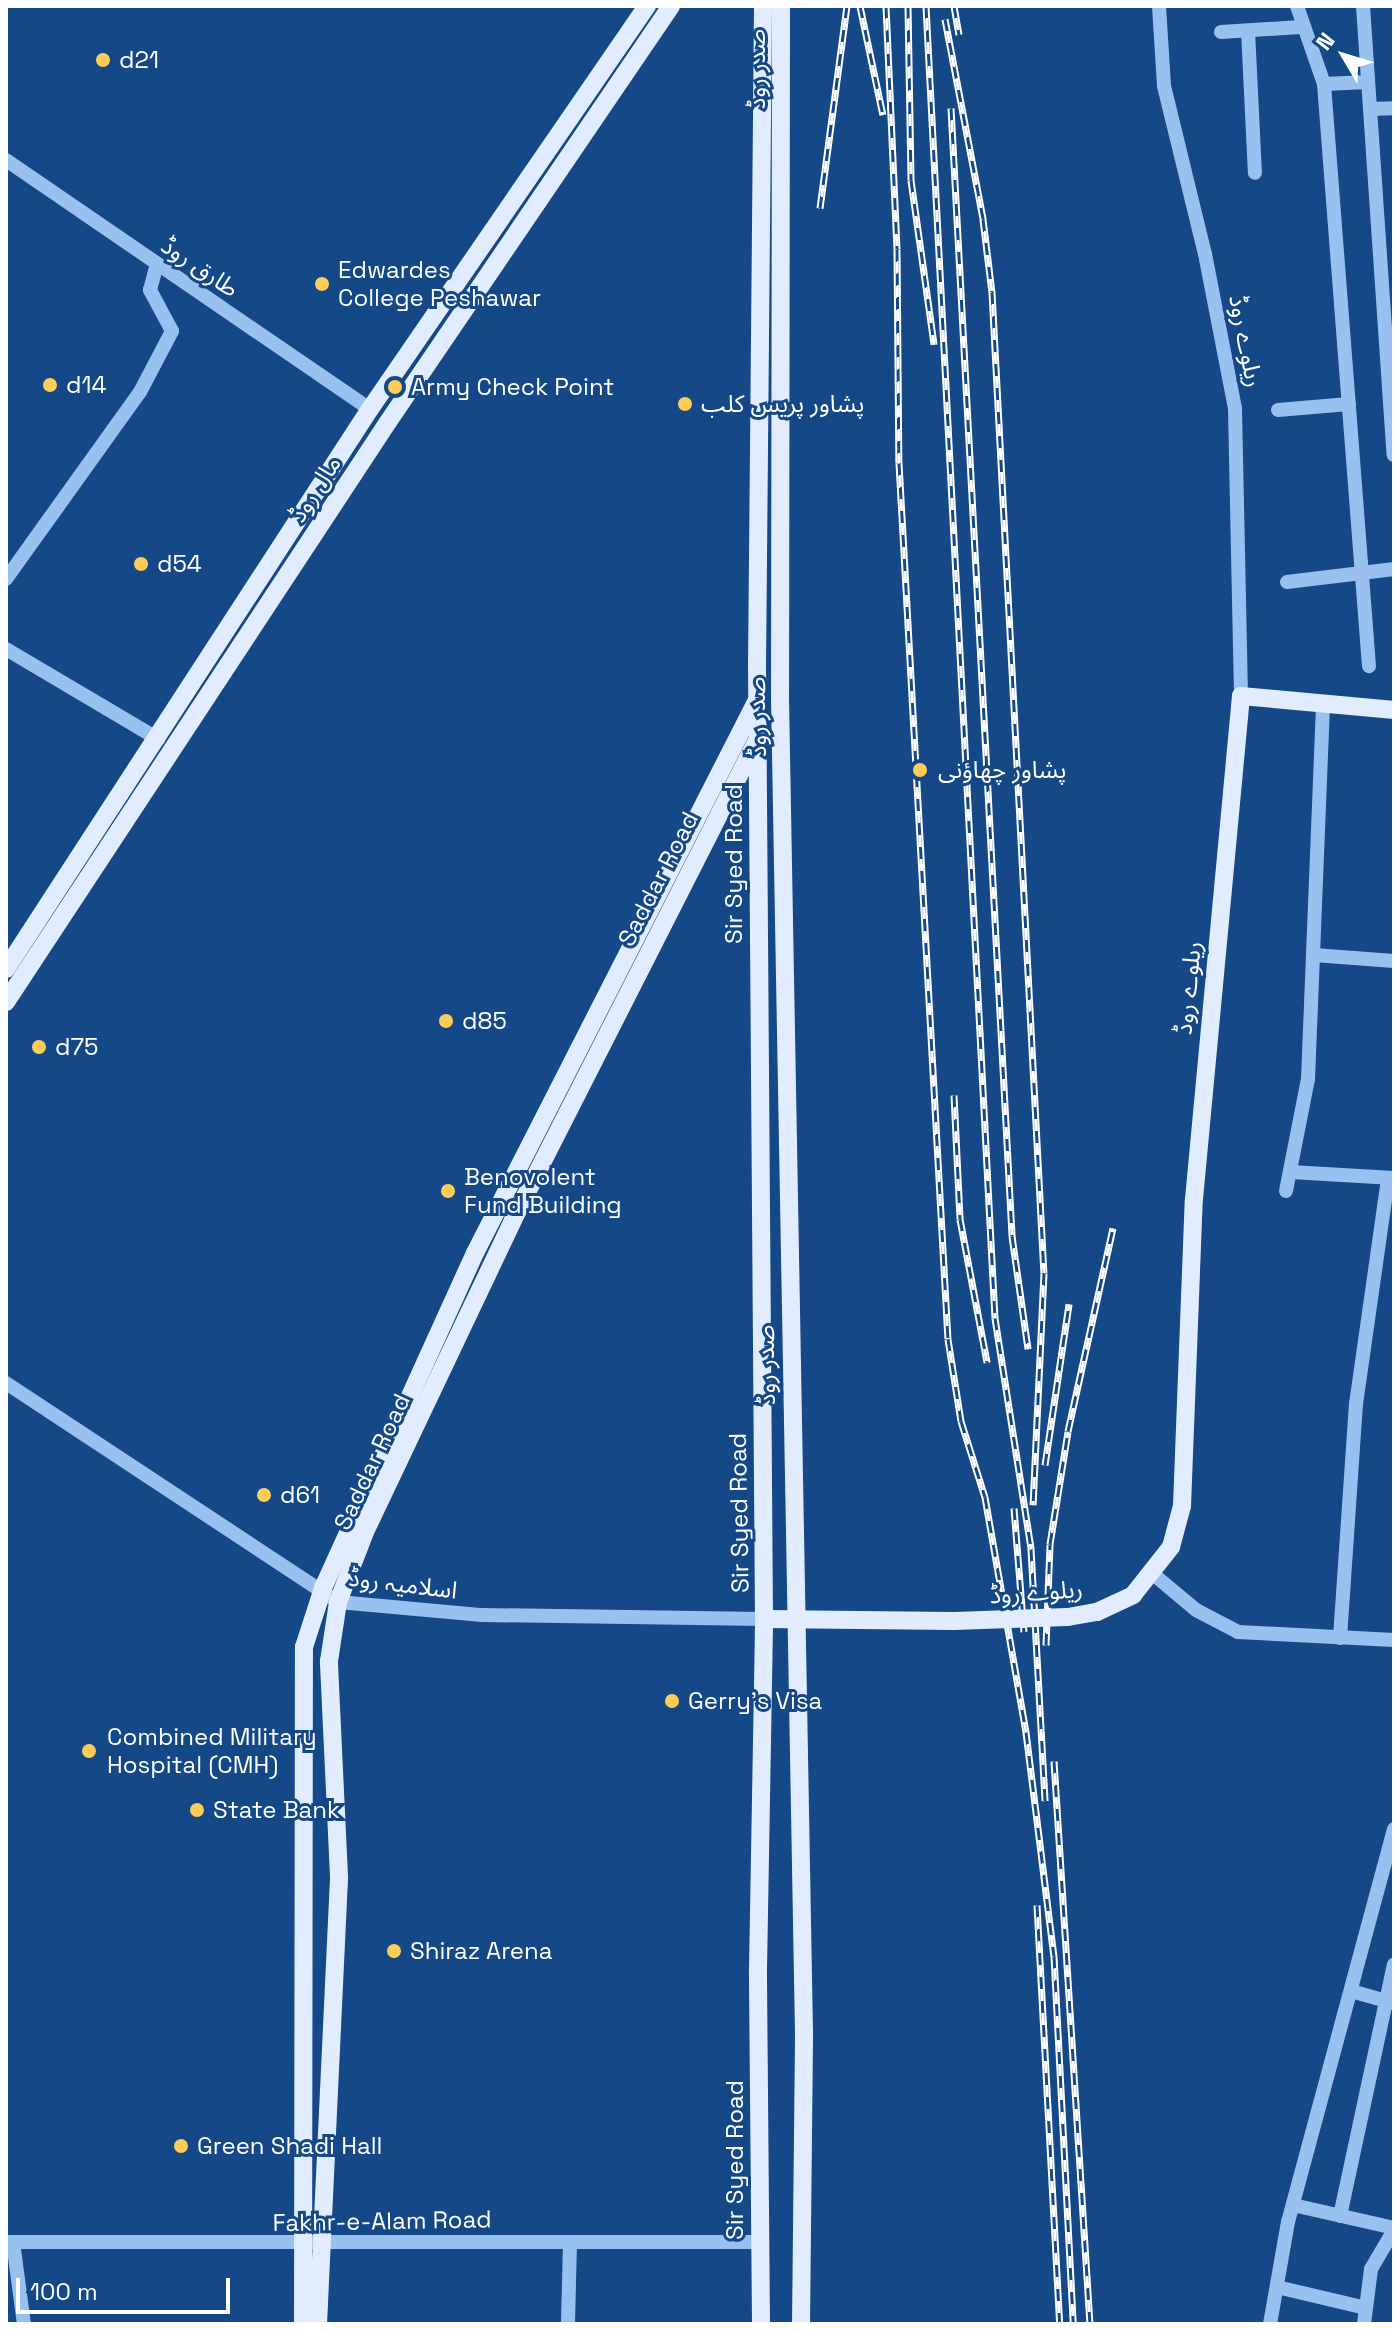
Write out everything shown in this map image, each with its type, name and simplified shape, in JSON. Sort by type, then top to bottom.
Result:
[{"type":"main road","name":"مال روڈ","points":[[6,969],[370,409],[647,6]]},
{"type":"main road","name":"مال روڈ","points":[[6,1002],[388,422],[671,6]]},
{"type":"main road","name":"صدر روڈ","points":[[757,701],[763,6]]},
{"type":"main road","name":"صدر روڈ","points":[[781,6],[780,698],[793,1620],[804,2039],[801,2324]]},
{"type":"main road","points":[[370,409],[388,422]]},
{"type":"main road","points":[[1241,696],[1394,710]]},
{"type":"main road","name":"ریلوے روڈ","points":[[764,1619],[954,1621],[1068,1617],[1097,1612],[1133,1595],[1153,1574],[1171,1547],[1182,1506],[1194,1199],[1241,696]]},
{"type":"main road","name":"Saddar Road","points":[[318,2324],[310,2243],[304,1647],[323,1588],[475,1253],[694,842],[780,698]]},
{"type":"main road","name":"Sir Syed Road","points":[[757,701],[764,1619],[761,2324]]},
{"type":"main road","name":"Saddar Road","points":[[303,2324],[339,1876],[329,1661],[338,1602],[365,1532],[694,842],[757,701]]},
{"type":"street","name":"ریلوے روڈ","points":[[1159,6],[1164,86],[1205,254],[1235,409],[1241,696]]},
{"type":"street","points":[[1297,6],[1301,27],[1324,84],[1369,666]]},
{"type":"street","points":[[1363,6],[1394,455]]},
{"type":"street","points":[[1221,32],[1301,27]]},
{"type":"street","points":[[1248,31],[1255,173]]},
{"type":"street","points":[[1324,84],[1368,82]]},
{"type":"street","points":[[1370,109],[1394,108]]},
{"type":"street","name":"طارق روڈ","points":[[6,160],[370,409]]},
{"type":"street","points":[[6,579],[140,392],[172,331],[150,290],[157,264]]},
{"type":"street","points":[[1278,410],[1349,404]]},
{"type":"street","points":[[1287,582],[1394,569]]},
{"type":"street","points":[[6,649],[158,739]]},
{"type":"street","points":[[1286,1191],[1308,1079],[1323,703]]},
{"type":"street","points":[[1314,955],[1394,961]]},
{"type":"street","points":[[1291,1172],[1391,1178],[1356,1404],[1340,1638]]},
{"type":"street","name":"اسلامیہ روڈ","points":[[6,1383],[323,1588],[338,1602],[482,1615],[764,1619]]},
{"type":"street","points":[[1153,1574],[1196,1610],[1238,1632],[1394,1640]]},
{"type":"street","points":[[1270,2324],[1293,2205],[1394,1829]]},
{"type":"street","points":[[1340,2216],[1390,2002],[1394,1965]]},
{"type":"street","points":[[1351,1991],[1390,2002]]},
{"type":"street","points":[[1293,2205],[1394,2229],[1371,2269],[1364,2324]]},
{"type":"street","points":[[10,2242],[24,2324]]},
{"type":"street","name":"Fakhr-e-Alam Road","points":[[10,2242],[759,2242]]},
{"type":"street","points":[[568,2324],[570,2242]]},
{"type":"street","points":[[1277,2287],[1366,2308]]},
{"type":"railway","points":[[820,208],[847,6]]},
{"type":"railway","points":[[860,6],[883,115]]},
{"type":"railway","points":[[886,6],[897,249],[899,463],[948,1339],[961,1421],[985,1497],[1026,1732],[1054,1956],[1073,2324]]},
{"type":"railway","points":[[908,6],[911,180],[934,344]]},
{"type":"railway","points":[[926,6],[995,1318],[1031,1549],[1045,1801]]},
{"type":"railway","points":[[954,6],[959,35]]},
{"type":"railway","points":[[945,19],[983,219],[992,292],[1044,1273],[1033,1505]]},
{"type":"railway","points":[[951,108],[1012,1236],[1028,1349]]},
{"type":"railway","points":[[954,1095],[960,1219],[987,1362]]},
{"type":"railway","points":[[1046,1645],[1050,1544],[1068,1431],[1113,1228]]},
{"type":"railway","points":[[1045,1465],[1069,1304]]},
{"type":"railway","points":[[1014,1508],[1024,1632]]},
{"type":"railway","points":[[1054,1761],[1090,2324]]},
{"type":"railway","points":[[1037,1905],[1060,2324]]},
{"type":"place","name":"d21","points":[[103,60]]},
{"type":"place","name":"Edwardes College Peshawar","points":[[322,284]]},
{"type":"place","name":"d14","points":[[50,385]]},
{"type":"place","name":"Army Check Point","points":[[395,387]]},
{"type":"place","name":"پشاور پریس کلب","points":[[685,404]]},
{"type":"place","name":"d54","points":[[141,564]]},
{"type":"place","name":"پشاور چھاؤنی","points":[[920,770]]},
{"type":"place","name":"d85","points":[[446,1021]]},
{"type":"place","name":"d75","points":[[39,1047]]},
{"type":"place","name":"Benovolent Fund Building","points":[[448,1191]]},
{"type":"place","name":"d61","points":[[264,1495]]},
{"type":"place","name":"Gerry's Visa","points":[[672,1701]]},
{"type":"place","name":"Combined Military Hospital (CMH)","points":[[89,1751]]},
{"type":"place","name":"State Bank","points":[[197,1810]]},
{"type":"place","name":"Shiraz Arena","points":[[394,1951]]},
{"type":"place","name":"Green Shadi Hall","points":[[181,2146]]}]
